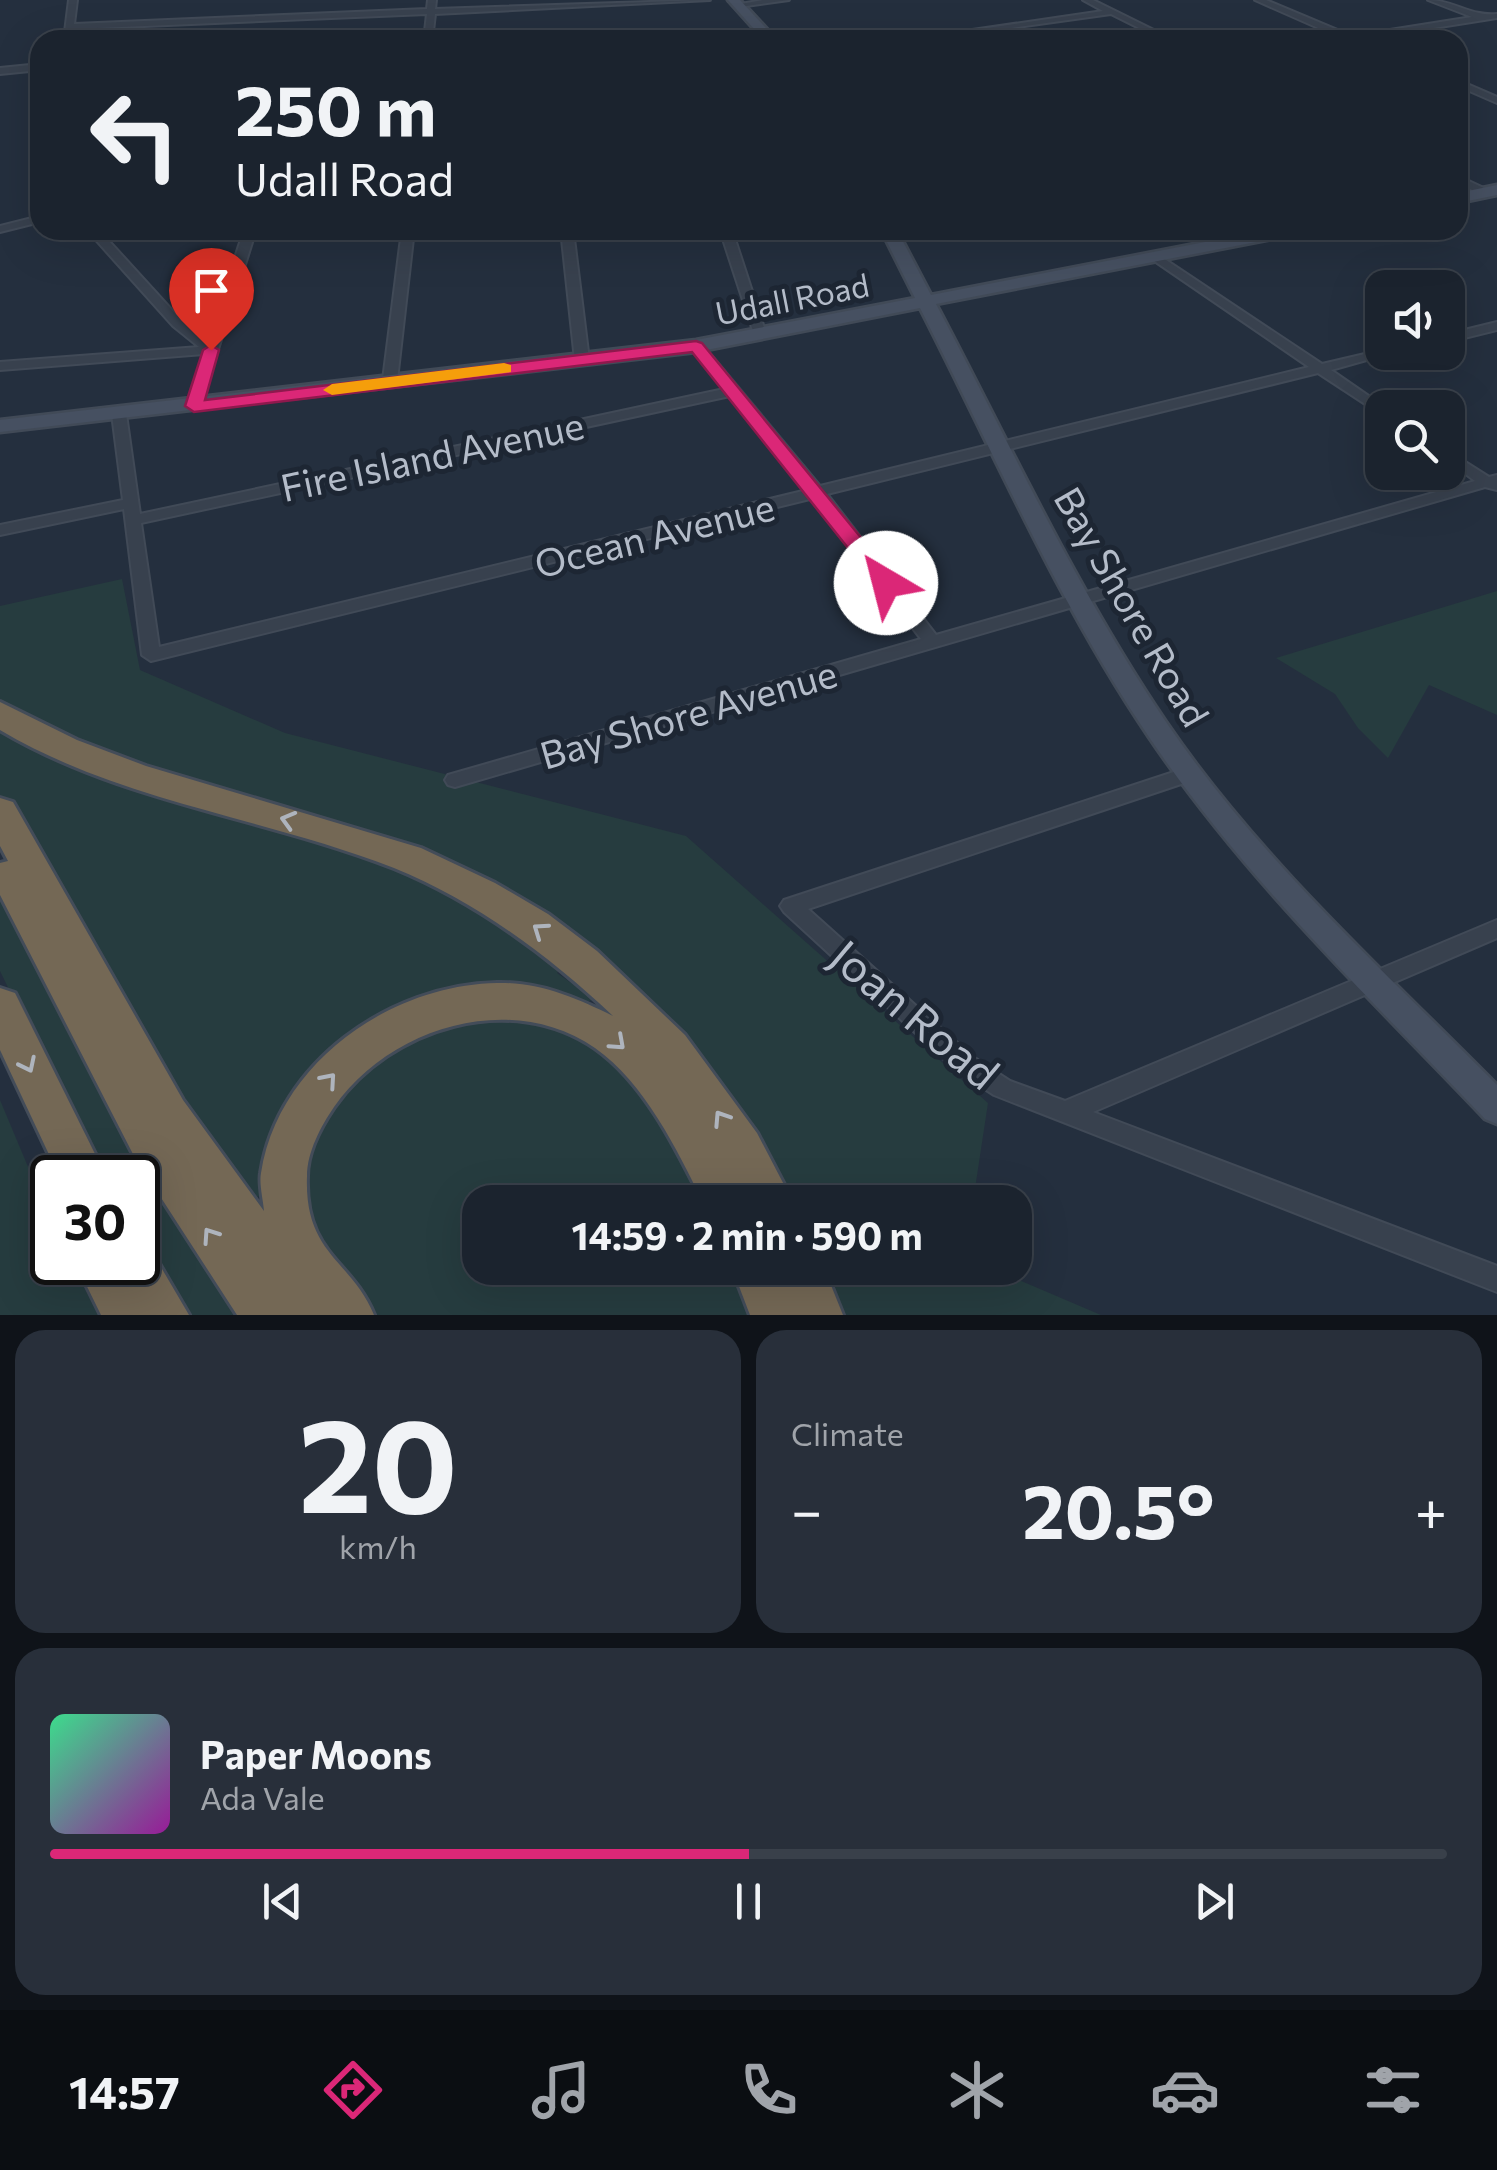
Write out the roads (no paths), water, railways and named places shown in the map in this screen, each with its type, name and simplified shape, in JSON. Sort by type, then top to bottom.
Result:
[{"type":"highway","points":[[0,714],[41,739],[111,768],[404,857],[516,914],[600,976],[652,1027],[705,1093],[760,1185]]},
{"type":"highway","points":[[0,812],[167,1114],[236,1212],[319,1315]]},
{"type":"highway","points":[[0,857],[150,1140],[266,1315]]},
{"type":"highway","points":[[349,1315],[308,1269],[290,1233],[285,1200],[290,1150],[311,1103],[344,1062],[382,1034],[442,1007],[482,999],[540,1002],[578,1015],[611,1036],[672,1108],[718,1185]]},
{"type":"highway","points":[[0,1006],[72,1155]]},
{"type":"highway","points":[[57,1124],[66,1155]]},
{"type":"highway","points":[[112,1285],[128,1315]]},
{"type":"highway","points":[[145,1285],[164,1315]]},
{"type":"highway","points":[[763,1285],[774,1315]]},
{"type":"highway","points":[[807,1285],[818,1315]]},
{"type":"street","points":[[70,30],[73,0]]},
{"type":"street","points":[[429,30],[432,0]]},
{"type":"street","points":[[70,27],[706,0]]},
{"type":"street","points":[[736,3],[786,0]]},
{"type":"street","points":[[1087,0],[1149,30]]},
{"type":"street","points":[[1259,0],[1326,30]]},
{"type":"street","points":[[1432,0],[1497,24]]},
{"type":"street","points":[[736,3],[762,30]]},
{"type":"street","points":[[980,30],[1111,12]]},
{"type":"street","points":[[1409,30],[1497,16]]},
{"type":"street","points":[[0,70],[30,68]]},
{"type":"street","points":[[1468,87],[1497,100]]},
{"type":"street","points":[[0,229],[30,222]]},
{"type":"street","points":[[102,240],[177,323],[211,350]]},
{"type":"street","points":[[194,406],[247,240]]},
{"type":"street","points":[[390,380],[407,240]]},
{"type":"street","points":[[569,240],[582,360]]},
{"type":"street","points":[[729,240],[760,334]]},
{"type":"street","name":"Bay Shore Road","points":[[894,240],[1080,601],[1117,668],[1189,774],[1280,885],[1497,1108]]},
{"type":"street","name":"Udall Road","points":[[0,426],[696,346],[1244,240]]},
{"type":"street","points":[[1157,258],[1365,399]]},
{"type":"street","points":[[1465,334],[1497,326]]},
{"type":"street","points":[[696,346],[818,493],[932,642]]},
{"type":"street","points":[[0,366],[211,350]]},
{"type":"street","name":"Ocean Avenue","points":[[131,511],[150,655],[1365,358]]},
{"type":"street","name":"Fire Island Avenue","points":[[0,530],[131,511],[732,390]]},
{"type":"street","points":[[119,414],[131,511]]},
{"type":"street","points":[[1465,465],[1494,483]]},
{"type":"street","name":"Bay Shore Avenue","points":[[455,780],[1494,483]]},
{"type":"street","name":"Joan Road","points":[[1189,774],[791,906],[966,1064],[1002,1088],[1497,1280]]},
{"type":"street","points":[[1065,1113],[1497,929]]}]
